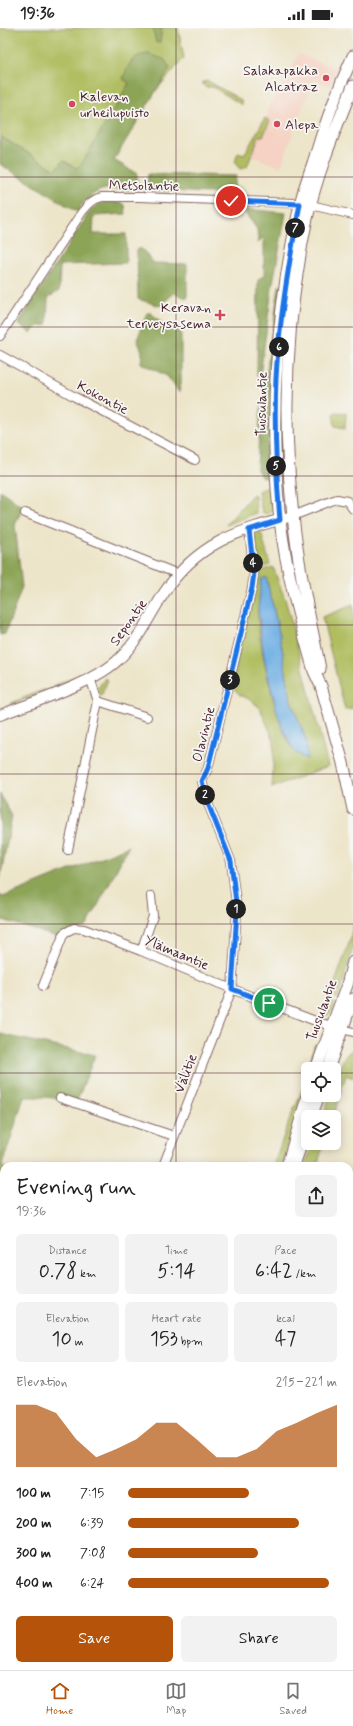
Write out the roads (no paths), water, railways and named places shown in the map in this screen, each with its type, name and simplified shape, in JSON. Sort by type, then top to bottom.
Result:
[{"type":"main road","name":"Tuusulantie","points":[[353,56],[325,123],[288,266],[276,376],[274,426],[280,520],[288,571],[314,671],[321,686],[343,763],[353,809]]},
{"type":"main road","name":"Tuusulantie","points":[[321,686],[320,670],[309,615],[293,516],[287,443],[287,380],[290,334],[305,204],[319,177],[353,86]]},
{"type":"main road","name":"Tuusulantie","points":[[343,763],[353,788]]},
{"type":"main road","name":"Tuusulantie","points":[[330,1062],[346,985],[353,962]]},
{"type":"main road","name":"Tuusulantie","points":[[320,1062],[353,999]]},
{"type":"main road","points":[[288,1162],[306,1102]]},
{"type":"main road","points":[[295,1162],[301,1146]]},
{"type":"street","name":"Metsolantie","points":[[0,336],[82,212],[91,201],[96,198],[140,197],[305,204],[353,215]]},
{"type":"street","name":"Kokontie","points":[[0,355],[75,397],[195,460]]},
{"type":"street","points":[[293,516],[337,500],[347,501],[353,509]]},
{"type":"street","points":[[25,513],[178,574]]},
{"type":"street","name":"Sepontie","points":[[0,715],[90,678],[120,659],[137,637],[178,574],[209,547],[249,530],[293,516]]},
{"type":"street","name":"Olavintie","points":[[232,989],[237,911],[231,861],[207,801],[202,781],[208,768],[252,588],[254,573],[249,530]]},
{"type":"street","points":[[68,850],[98,701],[90,678]]},
{"type":"street","points":[[98,701],[147,717]]},
{"type":"street","points":[[141,951],[153,916],[151,896]]},
{"type":"street","name":"Ylämaantie","points":[[43,986],[64,933],[74,928],[84,929],[318,1022],[353,1032]]},
{"type":"street","name":"Välitie","points":[[164,1162],[232,989]]},
{"type":"street","points":[[60,1098],[174,1136]]},
{"type":"water","points":[[266,577],[280,636],[291,701],[306,740],[307,760],[294,751],[282,727],[276,709],[264,658],[258,610],[261,579]]},
{"type":"place","name":"Salakapakka Alcatraz","points":[[326,78]]},
{"type":"place","name":"Kalevan urheilupuisto","points":[[72,104]]},
{"type":"place","name":"Alepa","points":[[277,124]]},
{"type":"place","name":"Keravan terveysasema","points":[[220,315]]}]
